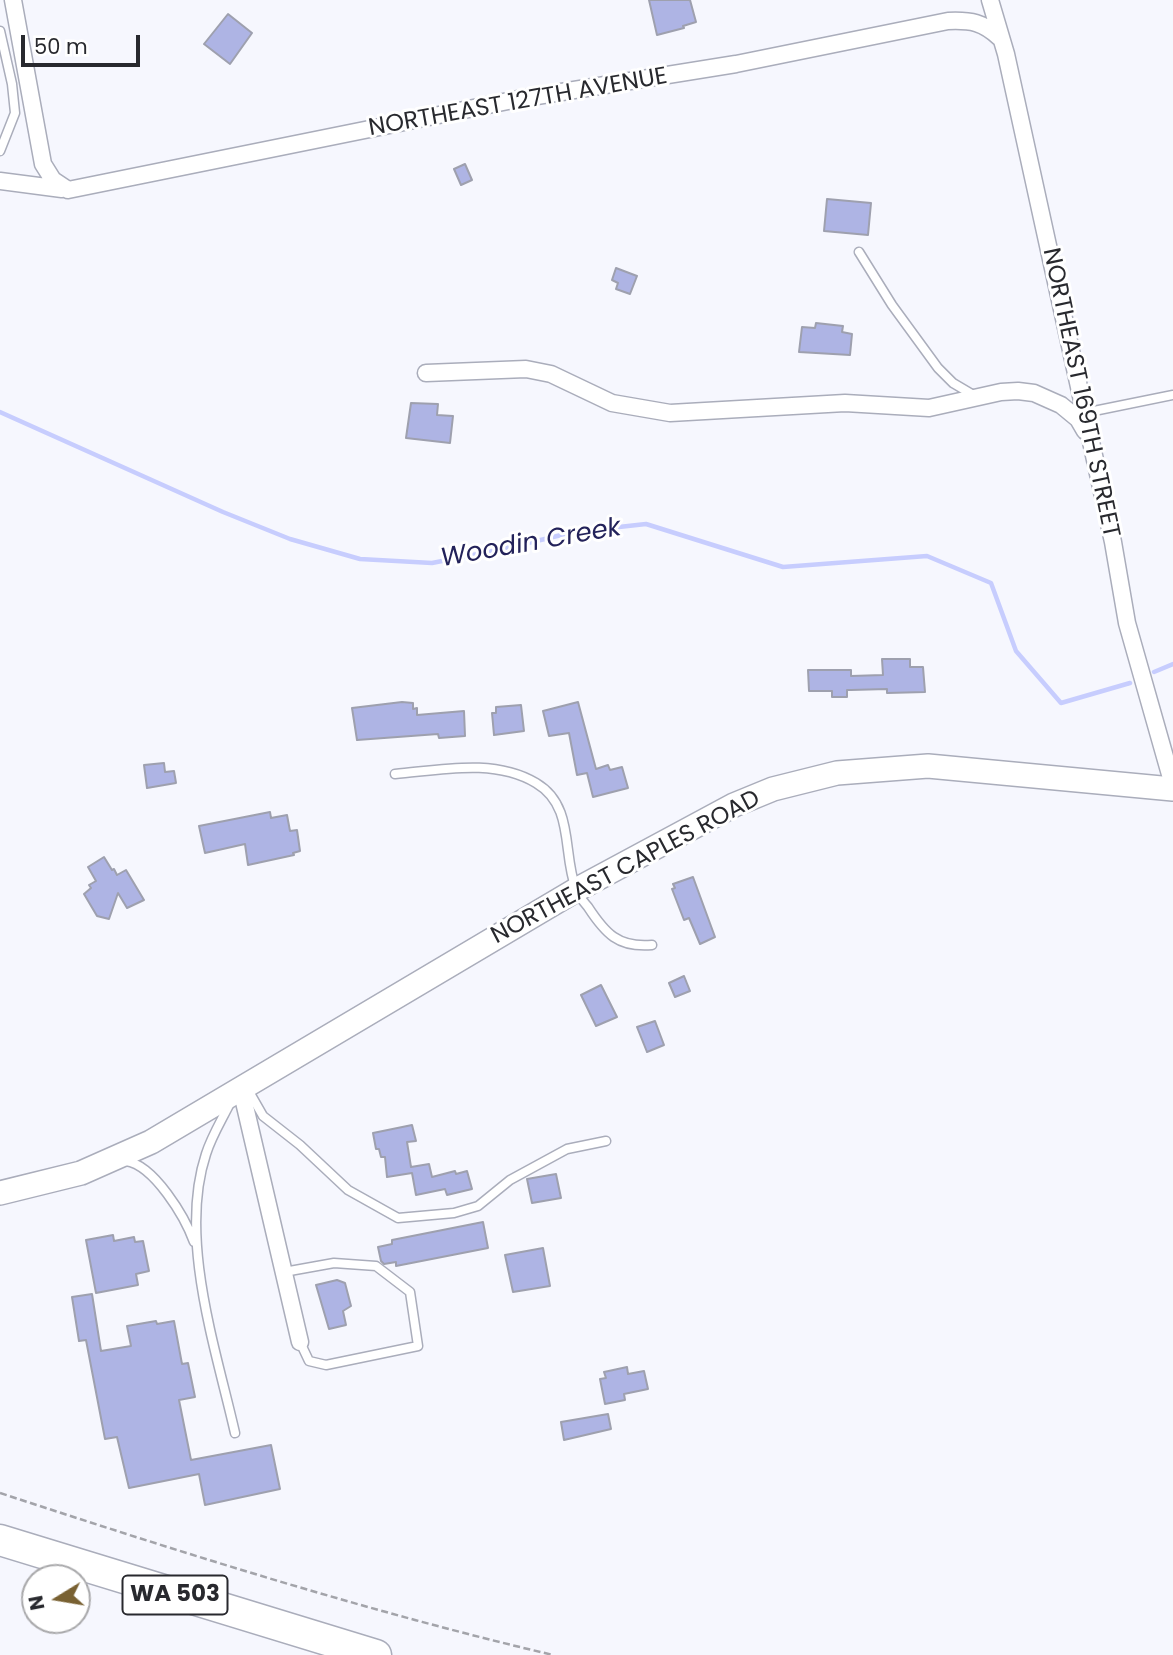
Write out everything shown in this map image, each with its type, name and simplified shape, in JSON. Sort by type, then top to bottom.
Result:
[{"type":"highway","name":"WA 503","points":[[0,1540],[364,1651]]},
{"type":"main road","name":"NORTHEAST CAPLES ROAD","points":[[0,1193],[42,1185],[114,1160],[151,1142],[576,890],[734,805],[773,789],[837,773],[928,766],[1173,787]]},
{"type":"street","points":[[13,0],[43,164],[53,180],[68,190]]},
{"type":"street","name":"NORTHEAST 169TH STREET","points":[[990,0],[1009,68],[1113,542],[1127,623],[1173,787]]},
{"type":"street","name":"NORTHEAST 127TH AVENUE","points":[[0,181],[68,190],[517,99],[736,64],[948,22],[976,21],[989,27],[1000,38]]},
{"type":"street","points":[[426,373],[526,369],[551,374],[612,403],[670,413],[845,403],[929,408],[1001,392],[1034,393],[1061,405],[1078,419],[1089,440]]},
{"type":"street","points":[[241,1089],[300,1342]]},
{"type":"lane","points":[[0,31],[12,84],[15,113],[0,151]]},
{"type":"lane","points":[[859,252],[892,305],[938,368],[953,383],[978,398]]},
{"type":"lane","points":[[1084,413],[1173,395]]},
{"type":"lane","points":[[395,774],[477,766],[514,773],[536,783],[552,794],[562,814],[576,890],[601,927],[621,942],[638,946],[652,945]]},
{"type":"lane","points":[[235,1433],[200,1278],[195,1216],[198,1184],[206,1154],[241,1089],[263,1116],[300,1145],[348,1190],[398,1218],[454,1213],[478,1206],[510,1180],[566,1149],[607,1141]]},
{"type":"lane","points":[[114,1160],[132,1162],[162,1188],[188,1225],[196,1248]]},
{"type":"lane","points":[[284,1272],[334,1263],[376,1266],[410,1292],[418,1346],[326,1365],[309,1361],[300,1342]]},
{"type":"path","points":[[0,1493],[390,1614],[553,1655]]},
{"type":"building","points":[[649,0],[690,0],[696,22],[657,35]]},
{"type":"building","points":[[228,14],[252,33],[230,64],[204,44]]},
{"type":"building","points":[[465,164],[472,180],[461,185],[454,169]]},
{"type":"building","points":[[827,199],[871,203],[868,235],[824,231]]},
{"type":"building","points":[[616,268],[637,276],[630,294],[616,289],[618,283],[612,280]]},
{"type":"building","points":[[816,323],[843,326],[842,332],[852,334],[850,355],[799,352],[802,327],[815,328]]},
{"type":"building","points":[[411,403],[438,404],[437,415],[453,416],[450,443],[406,438]]},
{"type":"building","points":[[882,659],[910,659],[910,667],[923,667],[925,692],[847,690],[847,697],[832,697],[832,691],[809,691],[808,670],[851,670],[851,676],[883,675]]},
{"type":"building","points":[[578,702],[596,769],[608,765],[610,770],[622,767],[628,788],[593,797],[587,773],[577,775],[569,733],[549,736],[543,711]]},
{"type":"building","points":[[413,703],[413,709],[417,708],[417,715],[464,711],[465,736],[439,738],[438,734],[357,740],[352,708]]},
{"type":"building","points":[[521,705],[524,731],[494,735],[492,713],[496,713],[496,707]]},
{"type":"building","points":[[164,763],[165,772],[174,771],[176,783],[147,788],[144,765]]},
{"type":"building","points":[[270,812],[271,818],[287,815],[290,831],[297,830],[300,851],[293,853],[294,855],[248,865],[245,844],[205,853],[199,826]]},
{"type":"building","points":[[104,857],[117,875],[126,870],[144,900],[127,908],[118,893],[109,919],[97,916],[84,894],[91,888],[89,885],[96,881],[88,867]]},
{"type":"building","points":[[693,877],[715,937],[700,944],[689,918],[684,920],[672,889],[675,888],[673,884]]},
{"type":"building","points":[[684,976],[690,991],[675,997],[669,983]]},
{"type":"building","points":[[601,985],[617,1017],[596,1026],[581,995]]},
{"type":"building","points":[[655,1021],[664,1045],[647,1052],[637,1027]]},
{"type":"building","points":[[412,1125],[416,1141],[407,1142],[411,1167],[429,1164],[432,1177],[467,1171],[472,1189],[447,1195],[445,1189],[416,1195],[412,1173],[387,1177],[385,1157],[381,1157],[379,1149],[376,1149],[373,1133]]},
{"type":"building","points":[[556,1174],[561,1198],[532,1203],[527,1179]]},
{"type":"building","points":[[483,1222],[488,1248],[396,1266],[396,1262],[384,1264],[381,1261],[378,1247],[392,1244],[392,1240]]},
{"type":"building","points":[[113,1235],[114,1241],[134,1237],[135,1242],[143,1241],[149,1271],[136,1274],[138,1285],[96,1293],[86,1240]]},
{"type":"building","points":[[543,1248],[550,1286],[513,1292],[505,1255]]},
{"type":"building","points":[[337,1280],[345,1283],[351,1306],[343,1311],[346,1325],[329,1329],[316,1285]]},
{"type":"building","points":[[92,1294],[101,1351],[131,1346],[127,1326],[174,1321],[182,1364],[188,1363],[195,1397],[179,1400],[191,1460],[271,1445],[280,1489],[205,1505],[199,1474],[129,1488],[117,1437],[105,1439],[86,1340],[79,1341],[72,1297]]},
{"type":"building","points":[[627,1367],[628,1374],[644,1371],[648,1389],[624,1394],[625,1400],[605,1404],[600,1379],[606,1378],[604,1372]]},
{"type":"building","points":[[608,1414],[611,1429],[564,1440],[561,1422]]},
{"type":"waterway","name":"Woodin Creek","points":[[0,412],[223,512],[290,539],[360,559],[432,563],[574,532],[646,524],[783,567],[927,556],[991,583],[1016,651],[1061,703],[1130,683]]},
{"type":"waterway","name":"Woodin Creek","points":[[1154,672],[1173,664]]}]
